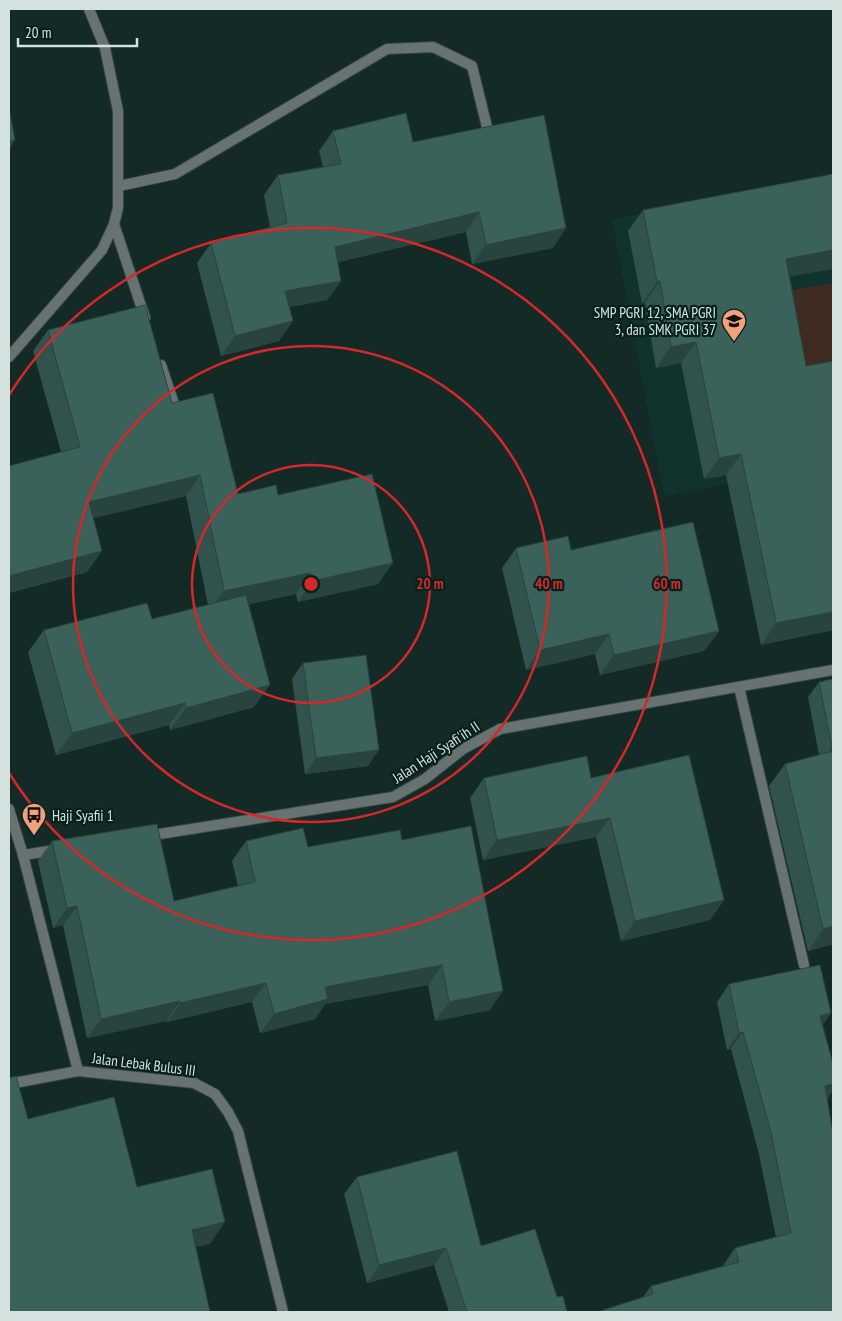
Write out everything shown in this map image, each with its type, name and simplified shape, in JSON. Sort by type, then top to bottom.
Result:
[{"type":"street","points":[[9,357],[102,250],[114,224],[118,208],[120,186],[118,111],[105,48],[89,9]]},
{"type":"street","points":[[120,186],[175,174],[387,49],[433,47],[472,66],[487,127]]},
{"type":"street","points":[[114,224],[148,327]]},
{"type":"street","points":[[158,355],[176,410]]},
{"type":"street","name":"Jalan Haji Syafi'ih II","points":[[140,837],[393,797],[425,779],[463,750],[500,729],[833,670]]},
{"type":"street","points":[[739,687],[804,965]]},
{"type":"street","name":"Jalan Lebak Bulus III","points":[[9,809],[23,855],[78,1071],[194,1083],[215,1094],[228,1112],[238,1131],[283,1312]]},
{"type":"street","points":[[23,855],[62,849]]},
{"type":"street","points":[[9,1084],[78,1071]]},
{"type":"shaded area","name":"SMP PGRI 12, SMA PGRI 3, dan SMK PGRI 37","points":[[833,178],[833,465],[664,496],[612,219]]},
{"type":"shaded area","points":[[833,283],[833,363],[804,368],[790,291]]},
{"type":"building","points":[[9,107],[15,140],[9,142]]},
{"type":"building","points":[[406,113],[413,142],[544,115],[566,228],[486,245],[479,212],[335,247],[341,281],[285,291],[293,321],[235,336],[211,243],[287,223],[278,175],[341,164],[333,131]]},
{"type":"building","name":"SMP PGRI 12, SMA PGRI 3, dan SMK PGRI 37","points":[[833,174],[833,250],[786,259],[806,366],[833,361],[833,612],[776,623],[741,454],[719,458],[696,342],[671,347],[660,281],[657,282],[643,210]]},
{"type":"building","points":[[145,305],[172,403],[213,393],[238,494],[276,485],[278,495],[372,474],[393,563],[312,581],[310,573],[224,591],[200,475],[89,502],[102,551],[9,576],[9,466],[80,447],[48,330]]},
{"type":"building","points":[[693,522],[719,631],[614,655],[609,634],[540,650],[516,548],[568,536],[571,550]]},
{"type":"building","points":[[246,595],[270,685],[186,708],[185,703],[72,733],[44,630],[147,603],[152,619]]},
{"type":"building","points":[[366,655],[379,750],[316,758],[303,663]]},
{"type":"building","points":[[833,679],[833,746],[832,747],[819,682]]},
{"type":"building","points":[[833,751],[833,926],[823,929],[785,764]]},
{"type":"building","points":[[689,755],[724,900],[635,921],[610,818],[497,840],[484,778],[587,756],[591,778]]},
{"type":"building","points":[[157,824],[174,901],[255,882],[246,841],[303,828],[308,847],[400,830],[402,840],[471,826],[503,991],[449,1002],[442,965],[325,987],[328,999],[274,1014],[266,983],[101,1019],[77,906],[67,908],[52,841]]},
{"type":"building","points":[[820,965],[831,1013],[820,1016],[833,1064],[833,1084],[825,1086],[833,1134],[833,1312],[597,1312],[653,1294],[651,1286],[739,1262],[735,1248],[791,1233],[771,1132],[743,1032],[739,1033],[729,984]]},
{"type":"building","points":[[16,1076],[28,1119],[114,1097],[137,1187],[212,1169],[225,1222],[192,1230],[210,1312],[9,1312],[9,1078]]},
{"type":"building","points":[[457,1151],[481,1246],[535,1229],[557,1297],[563,1296],[567,1312],[467,1312],[446,1248],[379,1265],[357,1177]]},
{"type":"place","name":"SMP PGRI 12, SMA PGRI 3, dan SMK PGRI 37","points":[[734,342]]},
{"type":"place","name":"Haji Syafii 1","points":[[34,836]]}]
